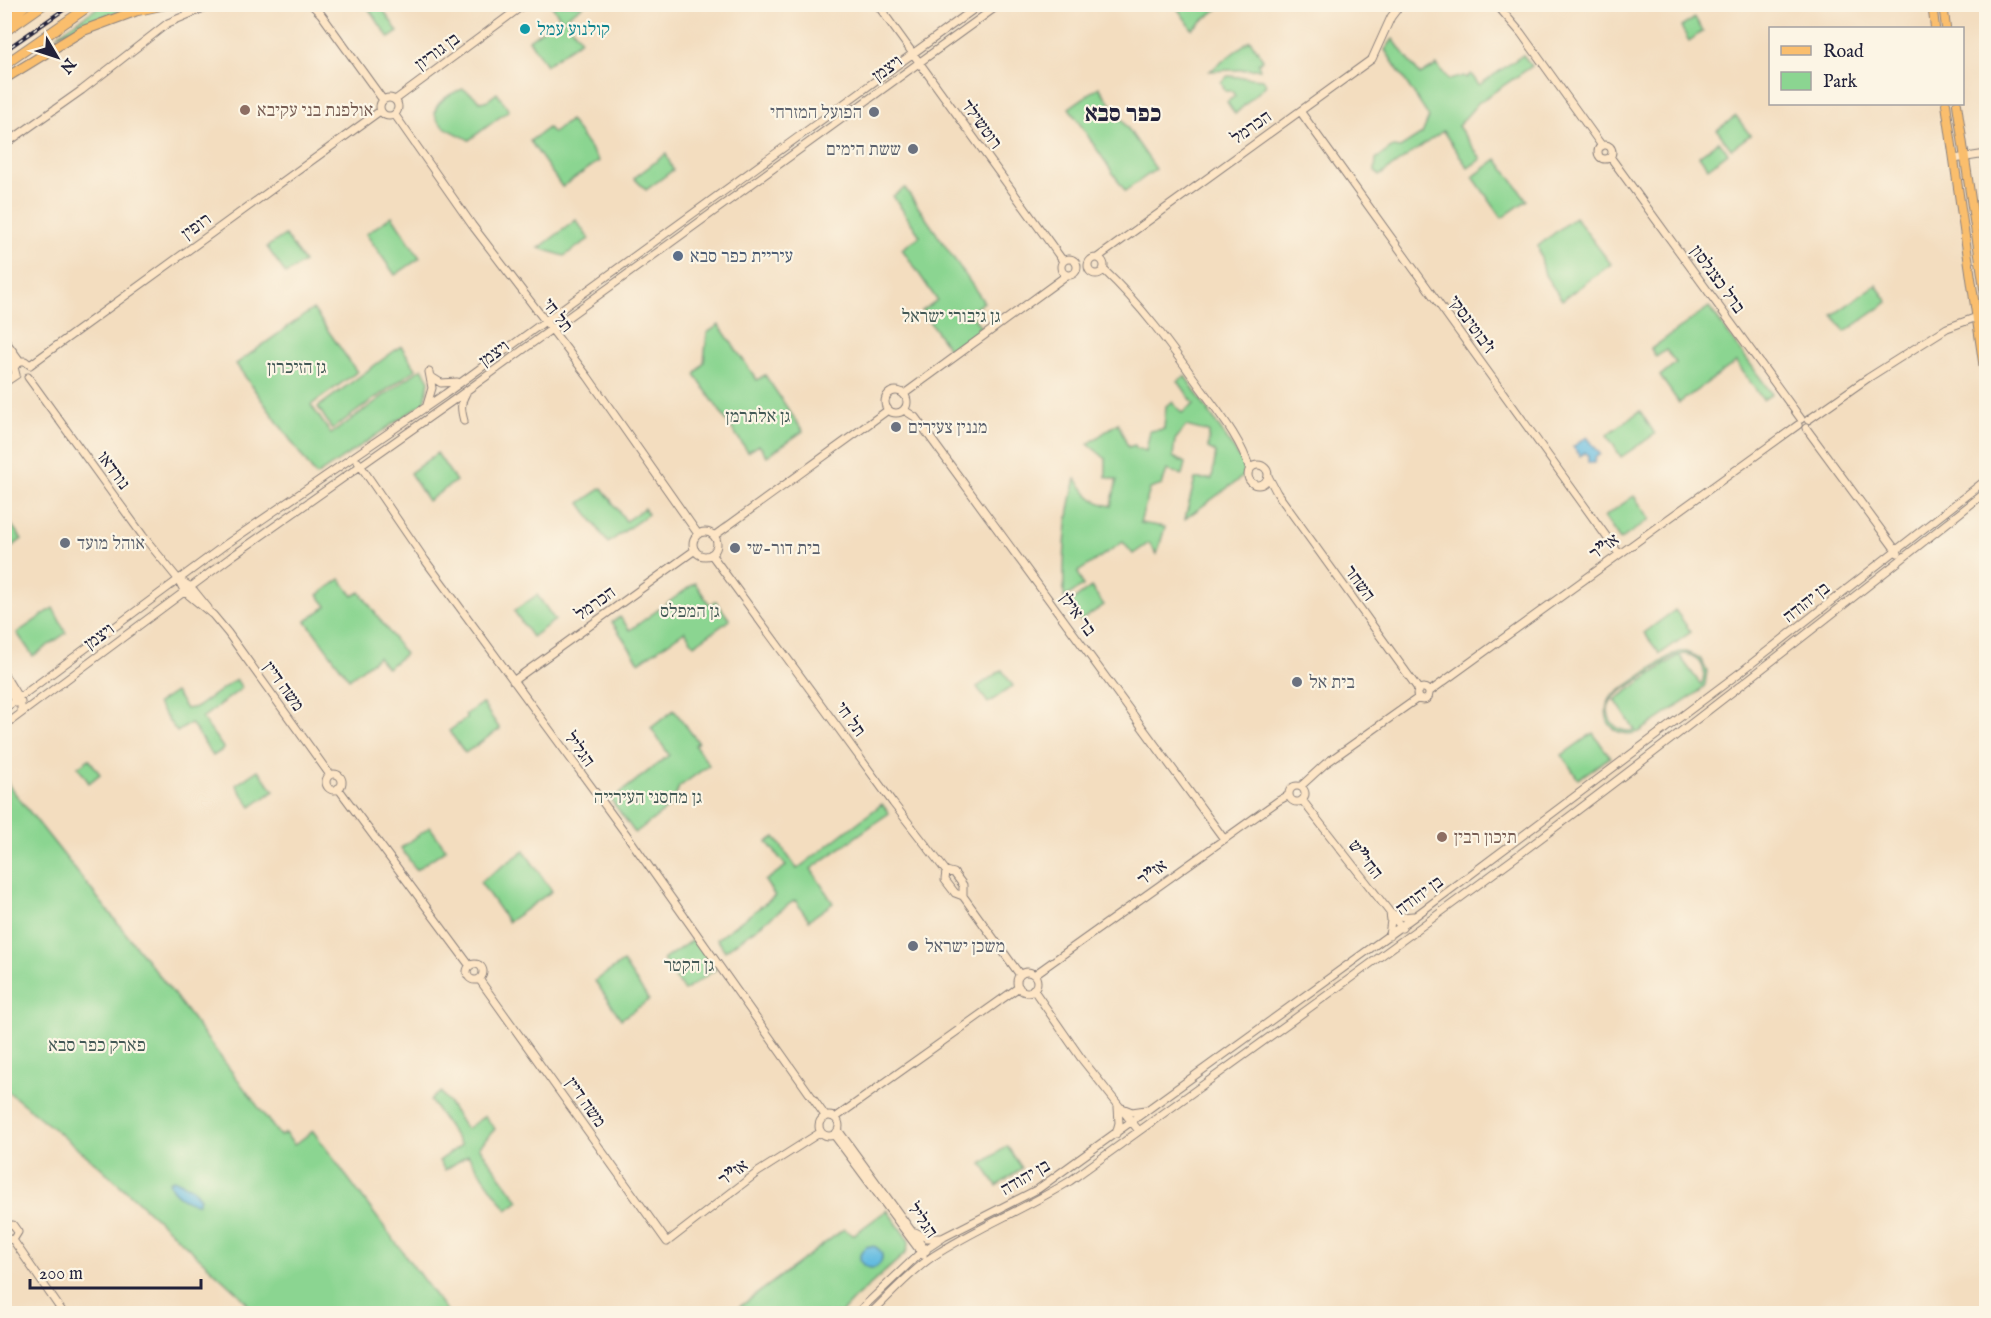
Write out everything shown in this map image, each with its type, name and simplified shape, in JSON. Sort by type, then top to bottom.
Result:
[{"type":"highway","points":[[4,22],[27,4]]},
{"type":"highway","points":[[4,32],[44,4]]},
{"type":"highway","points":[[4,65],[92,4]]},
{"type":"highway","points":[[4,79],[82,31],[159,4]]},
{"type":"highway","points":[[136,11],[168,4]]},
{"type":"main road","points":[[1932,4],[1935,27]]},
{"type":"main road","points":[[1942,4],[1946,27]]},
{"type":"main road","points":[[1946,105],[1986,383]]},
{"type":"main road","points":[[1957,105],[1986,302]]},
{"type":"street","points":[[4,145],[82,90],[168,23],[213,4]]},
{"type":"street","points":[[311,4],[317,7],[383,100]]},
{"type":"street","name":"בן גוריון","points":[[395,100],[525,4]]},
{"type":"street","name":"רוטשילד","points":[[877,4],[1063,261]]},
{"type":"street","name":"ויצמן","points":[[4,709],[234,538],[426,407],[981,4]]},
{"type":"street","name":"ויצמן","points":[[4,726],[202,579],[468,390],[1000,4]]},
{"type":"street","name":"הכרמל","points":[[1094,259],[1372,59],[1391,17],[1401,4]]},
{"type":"street","name":"ברל כצנלסון","points":[[1496,4],[1521,33],[1602,146],[1607,145],[1611,148],[1613,153],[1611,158],[1802,421]]},
{"type":"street","points":[[389,98],[395,100],[399,106],[395,115],[388,117],[380,111],[383,100],[389,98]]},
{"type":"street","name":"רופין","points":[[30,364],[380,111]]},
{"type":"street","name":"ז'בוטינסקי","points":[[1300,111],[1619,554]]},
{"type":"street","name":"תל חי","points":[[395,115],[472,225],[588,377],[698,534]]},
{"type":"street","points":[[1954,159],[1986,154]]},
{"type":"street","points":[[1104,270],[1096,275],[1071,274],[1062,270],[1063,261],[1068,258],[1076,262],[1094,259],[1104,262],[1104,270],[1125,289],[1161,333],[1243,449],[1265,468],[1268,476],[1266,481],[1262,485],[1256,485],[1248,476],[1254,466],[1260,465]]},
{"type":"street","points":[[1091,273],[1088,266],[1094,259]]},
{"type":"street","points":[[904,394],[1071,274],[1078,266],[1076,262]]},
{"type":"street","points":[[529,332],[535,321],[535,312],[531,305]]},
{"type":"street","name":"אז\"ר","points":[[1419,694],[1425,688],[1429,692],[1802,421],[1947,328],[1977,317]]},
{"type":"street","points":[[559,324],[559,340]]},
{"type":"street","points":[[4,339],[18,363]]},
{"type":"street","points":[[4,350],[18,363]]},
{"type":"street","points":[[25,361],[30,364],[31,370],[28,377],[20,378],[16,375],[14,370],[18,363],[25,361]]},
{"type":"street","points":[[4,383],[16,375]]},
{"type":"street","points":[[426,407],[432,388],[431,375],[441,383],[462,381]]},
{"type":"street","name":"נורדאו","points":[[28,377],[143,536],[178,579]]},
{"type":"street","points":[[464,421],[461,402],[468,390]]},
{"type":"street","points":[[894,391],[904,394],[907,402],[904,410],[894,413],[888,410],[885,403],[887,395],[894,391]]},
{"type":"street","points":[[714,536],[888,410]]},
{"type":"street","name":"בר אילן","points":[[904,410],[915,417],[924,429],[1224,839]]},
{"type":"street","points":[[1802,421],[1802,429],[1806,428],[1897,551],[1906,556]]},
{"type":"street","points":[[1243,449],[1250,470]]},
{"type":"street","name":"הגליל","points":[[356,455],[360,466],[513,681],[626,834],[826,1117]]},
{"type":"street","name":"השחר","points":[[1268,476],[1277,493],[1419,694]]},
{"type":"street","name":"בן יהודה","points":[[856,1314],[923,1251],[944,1237],[1038,1189],[1389,936],[1897,551],[1986,480]]},
{"type":"street","name":"השחר","points":[[1262,485],[1277,493]]},
{"type":"street","name":"בן יהודה","points":[[870,1314],[929,1259],[1042,1199],[1070,1181],[1408,936],[1626,774],[1986,492]]},
{"type":"street","points":[[704,532],[714,536],[717,544],[711,554],[702,555],[695,550],[693,544],[698,534],[704,532]]},
{"type":"street","name":"הכרמל","points":[[513,681],[695,550]]},
{"type":"street","name":"תל חי","points":[[711,554],[893,803],[946,871],[954,873],[963,885],[963,896]]},
{"type":"street","name":"משה דיין","points":[[178,579],[191,587],[202,599],[330,775],[335,774],[340,777],[341,784],[338,788],[470,966],[467,976],[472,980],[479,979],[668,1242]]},
{"type":"street","name":"משה דיין","points":[[178,579],[185,592],[213,615]]},
{"type":"street","points":[[202,579],[199,589],[202,599]]},
{"type":"street","points":[[4,674],[22,707],[21,713]]},
{"type":"street","points":[[4,682],[17,699]]},
{"type":"street","points":[[1301,786],[1305,793],[1302,800],[1295,802],[1289,795],[1291,788],[1296,785],[1301,786],[1325,764],[1419,694]]},
{"type":"street","name":"אז\"ר","points":[[1034,975],[1289,795]]},
{"type":"street","name":"החי\"ש","points":[[1302,800],[1408,936]]},
{"type":"street","name":"תל חי","points":[[946,871],[945,880],[955,893],[963,896],[1020,975]]},
{"type":"street","points":[[1389,936],[1390,914],[1403,917],[1418,914]]},
{"type":"street","points":[[1028,972],[1034,975],[1036,984],[1033,989],[1027,992],[1019,987],[1017,981],[1020,975],[1028,972]]},
{"type":"street","points":[[835,1118],[838,1122],[836,1133],[825,1135],[821,1132],[819,1123],[826,1117],[835,1118],[1019,987]]},
{"type":"street","points":[[1033,989],[1081,1058],[1139,1131]]},
{"type":"street","points":[[1117,1105],[1132,1112],[1149,1109]]},
{"type":"street","points":[[1116,1134],[1119,1123],[1117,1105]]},
{"type":"street","name":"אז\"ר","points":[[668,1242],[750,1178],[821,1132]]},
{"type":"street","name":"הגליל","points":[[836,1133],[913,1231],[929,1259]]},
{"type":"street","name":"הגליל","points":[[836,1133],[911,1240],[923,1251]]},
{"type":"street","points":[[5,1225],[13,1225],[18,1229],[18,1234],[13,1240]]},
{"type":"street","points":[[913,1231],[927,1238],[944,1237]]},
{"type":"street","points":[[4,1238],[13,1240],[64,1314]]},
{"type":"street","points":[[908,1263],[912,1251],[911,1240]]},
{"type":"green space","points":[[101,5],[134,5],[56,36]]},
{"type":"green space","points":[[366,5],[380,5],[398,32],[389,38]]},
{"type":"green space","points":[[551,5],[584,5],[565,18],[581,40],[546,65],[529,40],[560,17]]},
{"type":"green space","points":[[1175,5],[1221,5],[1192,29]]},
{"type":"green space","points":[[1695,18],[1703,31],[1689,41],[1681,27]]},
{"type":"green space","points":[[1393,39],[1420,75],[1437,65],[1449,80],[1464,76],[1466,78],[1471,74],[1479,85],[1523,55],[1532,66],[1478,103],[1458,126],[1481,159],[1468,168],[1443,131],[1379,176],[1375,171],[1376,159],[1393,147],[1400,148],[1422,134],[1429,117],[1385,50]]},
{"type":"green space","points":[[1250,40],[1263,59],[1258,64],[1260,69],[1210,71]]},
{"type":"green space","points":[[1228,76],[1263,79],[1266,85],[1235,114],[1227,102],[1235,96],[1232,91],[1225,91],[1221,82]]},
{"type":"green space","points":[[1099,87],[1156,169],[1125,191],[1069,108]]},
{"type":"green space","points":[[463,89],[481,102],[497,93],[509,110],[469,140],[443,126],[435,114],[436,108],[445,98]]},
{"type":"green space","points":[[1736,116],[1750,135],[1731,149],[1717,130]]},
{"type":"green space","points":[[570,120],[599,161],[562,187],[530,141],[548,128],[553,133]]},
{"type":"green space","points":[[1719,141],[1728,153],[1708,168],[1699,156]]},
{"type":"green space","points":[[666,154],[673,170],[646,190],[634,178]]},
{"type":"green space","points":[[1497,159],[1527,200],[1502,218],[1473,177]]},
{"type":"green space","name":"גן גיבורי ישראל","points":[[905,188],[984,302],[970,312],[982,329],[950,351],[922,311],[937,300],[902,249],[920,236],[893,196]]},
{"type":"green space","points":[[392,216],[420,258],[395,275],[366,234]]},
{"type":"green space","points":[[1575,217],[1611,264],[1562,300],[1545,275],[1538,246]]},
{"type":"green space","points":[[576,220],[589,239],[564,256],[539,248]]},
{"type":"green space","points":[[285,235],[304,262],[286,274],[267,247]]},
{"type":"green space","points":[[1876,285],[1888,302],[1845,332],[1833,315]]},
{"type":"green space","points":[[1709,307],[1772,394],[1763,400],[1736,362],[1679,403],[1660,376],[1676,363],[1666,350],[1656,357],[1651,349]]},
{"type":"green space","name":"גן הזיכרון","points":[[313,309],[357,372],[311,405],[331,434],[422,368],[429,381],[425,402],[316,476],[236,364]]},
{"type":"green space","name":"גן אלתרמן","points":[[719,325],[757,380],[765,375],[803,431],[767,456],[759,445],[748,452],[695,375],[704,362],[707,333]]},
{"type":"green space","points":[[401,346],[416,369],[332,429],[318,407]]},
{"type":"green space","points":[[1185,376],[1249,472],[1185,519],[1195,479],[1212,479],[1216,452],[1208,448],[1209,432],[1186,426],[1175,440],[1173,457],[1185,463],[1182,475],[1167,470],[1162,485],[1150,489],[1140,523],[1165,527],[1157,554],[1149,543],[1133,554],[1123,542],[1078,572],[1083,586],[1064,598],[1069,508],[1076,479],[1095,500],[1111,506],[1117,480],[1106,477],[1106,459],[1088,444],[1118,423],[1128,447],[1135,445],[1136,448],[1146,451],[1150,431],[1164,429],[1166,406],[1172,402],[1182,413],[1194,404],[1178,381]]},
{"type":"green space","points":[[1640,411],[1655,434],[1621,457],[1607,435]]},
{"type":"green space","points":[[437,453],[456,481],[428,501],[410,473]]},
{"type":"green space","points":[[602,488],[626,521],[644,508],[648,514],[608,543],[580,503]]},
{"type":"green space","points":[[1634,496],[1650,519],[1620,540],[1604,517]]},
{"type":"green space","points":[[5,516],[22,539],[5,552]]},
{"type":"green space","points":[[340,579],[353,596],[360,592],[405,654],[387,668],[378,657],[349,679],[306,621],[327,606],[318,595]]},
{"type":"green space","name":"גן המפלס","points":[[695,583],[710,605],[716,601],[730,620],[694,645],[685,631],[639,662],[612,622],[620,617],[630,630]]},
{"type":"green space","points":[[1091,587],[1104,605],[1080,621],[1068,604]]},
{"type":"green space","points":[[537,595],[555,620],[532,637],[514,611]]},
{"type":"green space","points":[[53,608],[66,633],[33,656],[17,633]]},
{"type":"green space","points":[[1675,610],[1691,632],[1660,654],[1644,633]]},
{"type":"green space","points":[[1687,652],[1700,658],[1707,671],[1705,685],[1700,691],[1639,732],[1630,734],[1616,730],[1610,725],[1606,712],[1612,696],[1673,654]],"holes":[[[1686,654],[1696,658],[1702,665],[1704,674],[1701,685],[1679,655]],[[1679,655],[1615,700],[1635,730],[1623,730],[1613,723],[1608,712],[1612,699],[1674,656]]]},
{"type":"green space","points":[[1002,670],[1013,686],[988,703],[977,687]]},
{"type":"green space","points":[[236,679],[242,688],[202,718],[224,749],[213,756],[191,723],[177,732],[157,704],[175,692],[186,709],[197,707]]},
{"type":"green space","points":[[482,703],[500,729],[465,753],[449,731],[467,718],[465,715]]},
{"type":"green space","name":"גן מחסני העירייה","points":[[674,710],[698,742],[695,745],[709,765],[679,787],[672,805],[635,833],[611,800],[669,755],[651,728]]},
{"type":"green space","points":[[1593,733],[1610,757],[1578,779],[1562,755]]},
{"type":"green space","points":[[89,759],[100,774],[89,783],[78,767]]},
{"type":"green space","points":[[258,770],[274,791],[251,807],[236,785]]},
{"type":"green space","name":"פארק כפר סבא","points":[[4,775],[10,787],[169,988],[280,1136],[285,1133],[294,1145],[313,1131],[448,1313],[248,1313],[247,1303],[240,1295],[98,1165],[5,1089]]},
{"type":"green space","points":[[882,804],[889,813],[811,869],[833,903],[809,920],[795,900],[725,951],[717,939],[775,896],[765,881],[786,866],[767,842],[775,837],[797,869]]},
{"type":"green space","points":[[430,827],[446,849],[416,870],[401,848]]},
{"type":"green space","points":[[524,851],[552,891],[508,922],[480,882]]},
{"type":"green space","name":"גן הקטר","points":[[695,938],[716,969],[684,991],[663,960]]},
{"type":"green space","points":[[623,962],[649,1000],[621,1019],[595,981]]},
{"type":"green space","points":[[441,1092],[466,1129],[485,1116],[495,1129],[479,1147],[519,1201],[507,1210],[468,1155],[445,1170],[439,1161],[461,1145],[430,1100]]},
{"type":"green space","points":[[1007,1146],[1022,1168],[997,1186],[982,1164]]},
{"type":"green space","points":[[887,1210],[909,1241],[906,1253],[841,1313],[730,1314],[844,1229],[853,1235]]},
{"type":"water","points":[[1587,437],[1600,454],[1595,458],[1594,463],[1588,463],[1588,456],[1585,452],[1580,456],[1573,447]]},
{"type":"water","points":[[173,1179],[191,1187],[200,1198],[198,1203],[185,1200],[177,1194],[169,1182]]},
{"type":"water","points":[[871,1246],[879,1249],[882,1257],[879,1265],[871,1268],[863,1265],[860,1257],[863,1249]]},
{"type":"railway","points":[[4,51],[72,4]]},
{"type":"place","name":"קולנוע עמל","points":[[525,29]]},
{"type":"place","name":"אולפנת בני עקיבא","points":[[245,110]]},
{"type":"place","name":"הפועל המזרחי","points":[[874,112]]},
{"type":"place","name":"ששת הימים","points":[[913,149]]},
{"type":"place","name":"עיריית כפר סבא","points":[[678,256]]},
{"type":"place","name":"מננין צעירים","points":[[896,427]]},
{"type":"place","name":"אוהל מועד","points":[[65,543]]},
{"type":"place","name":"בית דור-שי","points":[[735,548]]},
{"type":"place","name":"בית אל","points":[[1297,682]]},
{"type":"place","name":"תיכון רבין","points":[[1442,837]]},
{"type":"place","name":"משכן ישראל","points":[[913,946]]},
{"type":"district","name":"כפר סבא","points":[[1123,113]]}]
